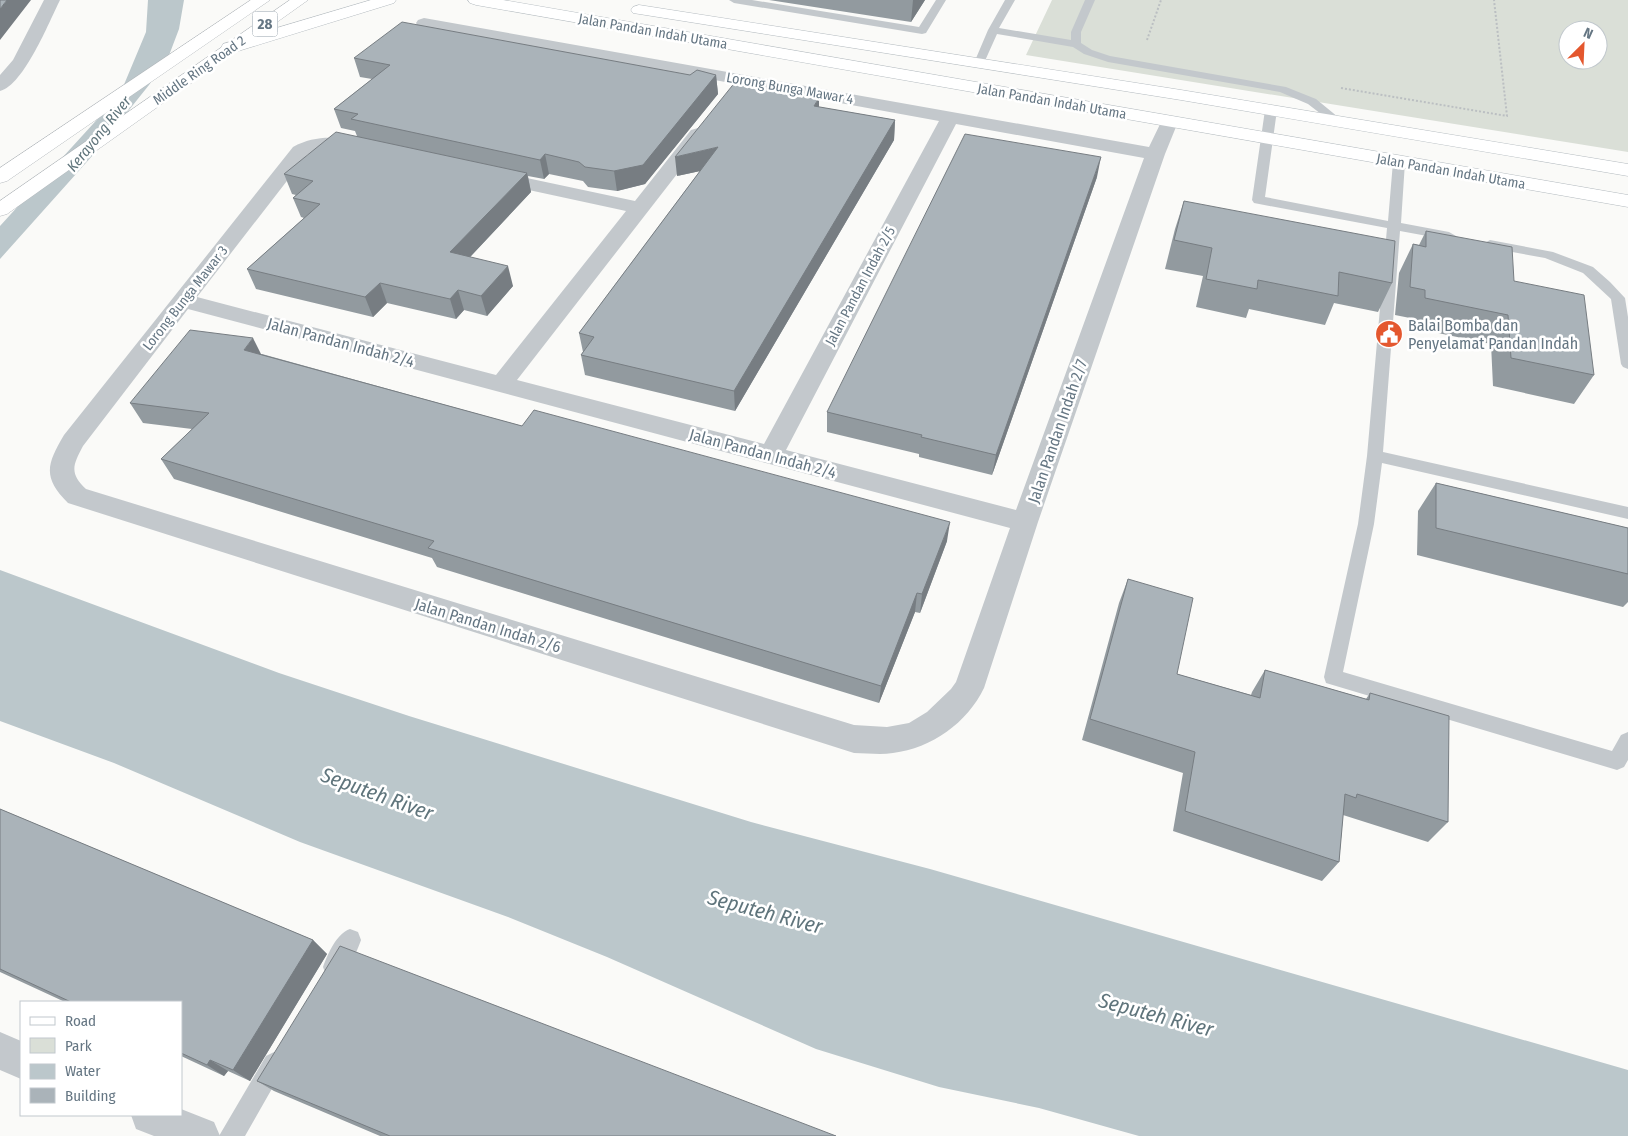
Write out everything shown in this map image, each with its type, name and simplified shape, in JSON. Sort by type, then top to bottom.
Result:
[{"type":"main road","name":"Middle Ring Road 2","points":[[0,177],[262,0]]},
{"type":"main road","name":"Middle Ring Road 2","points":[[0,210],[300,0]]},
{"type":"main road","points":[[229,48],[388,0]]},
{"type":"main road","name":"Jalan Pandan Indah Utama","points":[[476,0],[1628,201]]},
{"type":"main road","name":"Jalan Pandan Indah Utama","points":[[624,7],[1112,84],[1628,170]]},
{"type":"main road","points":[[1112,84],[1150,101],[1165,114],[1169,122],[1189,112],[1236,105]]},
{"type":"street","points":[[0,86],[21,62],[52,0]]},
{"type":"street","name":"Lorong Bunga Mawar 4","points":[[424,23],[735,87],[950,118],[1155,154]]},
{"type":"street","points":[[501,384],[711,117]]},
{"type":"street","name":"Jalan Pandan Indah 2/5","points":[[771,455],[950,118]]},
{"type":"street","name":"Jalan Pandan Indah 2/7","points":[[930,729],[953,710],[969,688],[1025,522],[1155,154],[1169,122]]},
{"type":"street","name":"Lorong Bunga Mawar 3","points":[[61,473],[65,457],[73,441],[300,151],[308,146],[327,142],[376,151]]},
{"type":"street","points":[[474,172],[639,208]]},
{"type":"street","name":"Jalan Pandan Indah 2/4","points":[[182,300],[1025,522]]},
{"type":"street","name":"Jalan Pandan Indah 2/6","points":[[61,473],[64,485],[77,496],[854,739],[896,740],[930,729]]},
{"type":"street","points":[[0,1051],[20,1060]]},
{"type":"street","points":[[152,1116],[200,1136]]},
{"type":"lane","points":[[734,0],[922,31],[941,0]]},
{"type":"lane","points":[[979,63],[993,30],[1010,0]]},
{"type":"lane","points":[[1076,44],[1076,32],[1090,0]]},
{"type":"lane","points":[[993,30],[1076,44],[1088,52],[1108,60],[1282,89],[1305,96],[1321,106],[1338,122]]},
{"type":"lane","points":[[1271,110],[1258,200],[1462,239]]},
{"type":"lane","points":[[1399,162],[1396,226],[1376,456],[1366,524],[1333,677],[1617,761],[1628,741]]},
{"type":"lane","points":[[1481,243],[1548,256],[1588,270],[1618,298],[1628,364]]},
{"type":"lane","points":[[1376,456],[1628,513]]},
{"type":"lane","points":[[325,982],[350,940]]},
{"type":"lane","points":[[231,1136],[284,1048]]},
{"type":"path","points":[[1145,46],[1161,0]]},
{"type":"path","points":[[1494,0],[1507,116]]},
{"type":"green space","points":[[1052,0],[1628,0],[1628,152],[1026,55]]},
{"type":"water","name":"Kerayong River","points":[[148,0],[184,0],[179,29],[168,58],[93,155],[0,259],[0,226],[103,113],[123,87],[146,32]]},
{"type":"water","name":"Seputeh River","points":[[0,570],[279,673],[409,716],[751,822],[930,869],[1628,1070],[1628,1136],[1139,1136],[1039,1108],[939,1087],[816,1049],[607,957],[508,917],[300,842],[114,763],[0,721]]},
{"type":"building","points":[[0,0],[7,0],[0,9]]},
{"type":"building","points":[[402,22],[690,75],[697,70],[716,75],[643,165],[614,171],[585,167],[579,162],[545,154],[540,160],[351,119],[358,114],[334,109],[390,65],[354,58]]},
{"type":"building","points":[[736,81],[766,89],[819,98],[814,106],[895,120],[734,391],[581,355],[594,337],[579,333],[718,147],[675,157]]},
{"type":"building","points":[[336,132],[527,173],[450,252],[508,266],[481,296],[458,290],[450,299],[380,283],[365,297],[247,269],[320,204],[293,198],[313,181],[284,174]]},
{"type":"building","points":[[965,134],[1101,157],[996,455],[827,412]]},
{"type":"building","points":[[1184,201],[1395,241],[1392,283],[1339,272],[1338,296],[1258,280],[1257,289],[1206,279],[1212,248],[1174,240]]},
{"type":"building","points":[[1426,231],[1512,247],[1514,281],[1584,295],[1594,375],[1511,358],[1508,315],[1425,298],[1425,290],[1410,287],[1413,244],[1426,247]]},
{"type":"building","points":[[190,330],[253,338],[244,350],[522,426],[534,410],[950,522],[922,594],[917,593],[881,686],[428,548],[434,541],[161,459],[209,413],[130,403]]},
{"type":"building","points":[[1436,483],[1628,528],[1628,574],[1436,528]]},
{"type":"building","points":[[1128,579],[1193,598],[1177,674],[1260,698],[1265,670],[1369,700],[1370,693],[1449,716],[1448,822],[1357,794],[1356,798],[1345,794],[1339,862],[1185,811],[1195,752],[1090,719]]},
{"type":"building","points":[[0,809],[313,940],[233,1070],[210,1060],[207,1065],[182,1053],[182,1001],[69,1001],[0,969]]},
{"type":"building","points":[[340,946],[836,1136],[390,1136],[257,1081]]},
{"type":"place","name":"Balai Bomba dan Penyelamat Pandan Indah","points":[[1389,334]]}]
